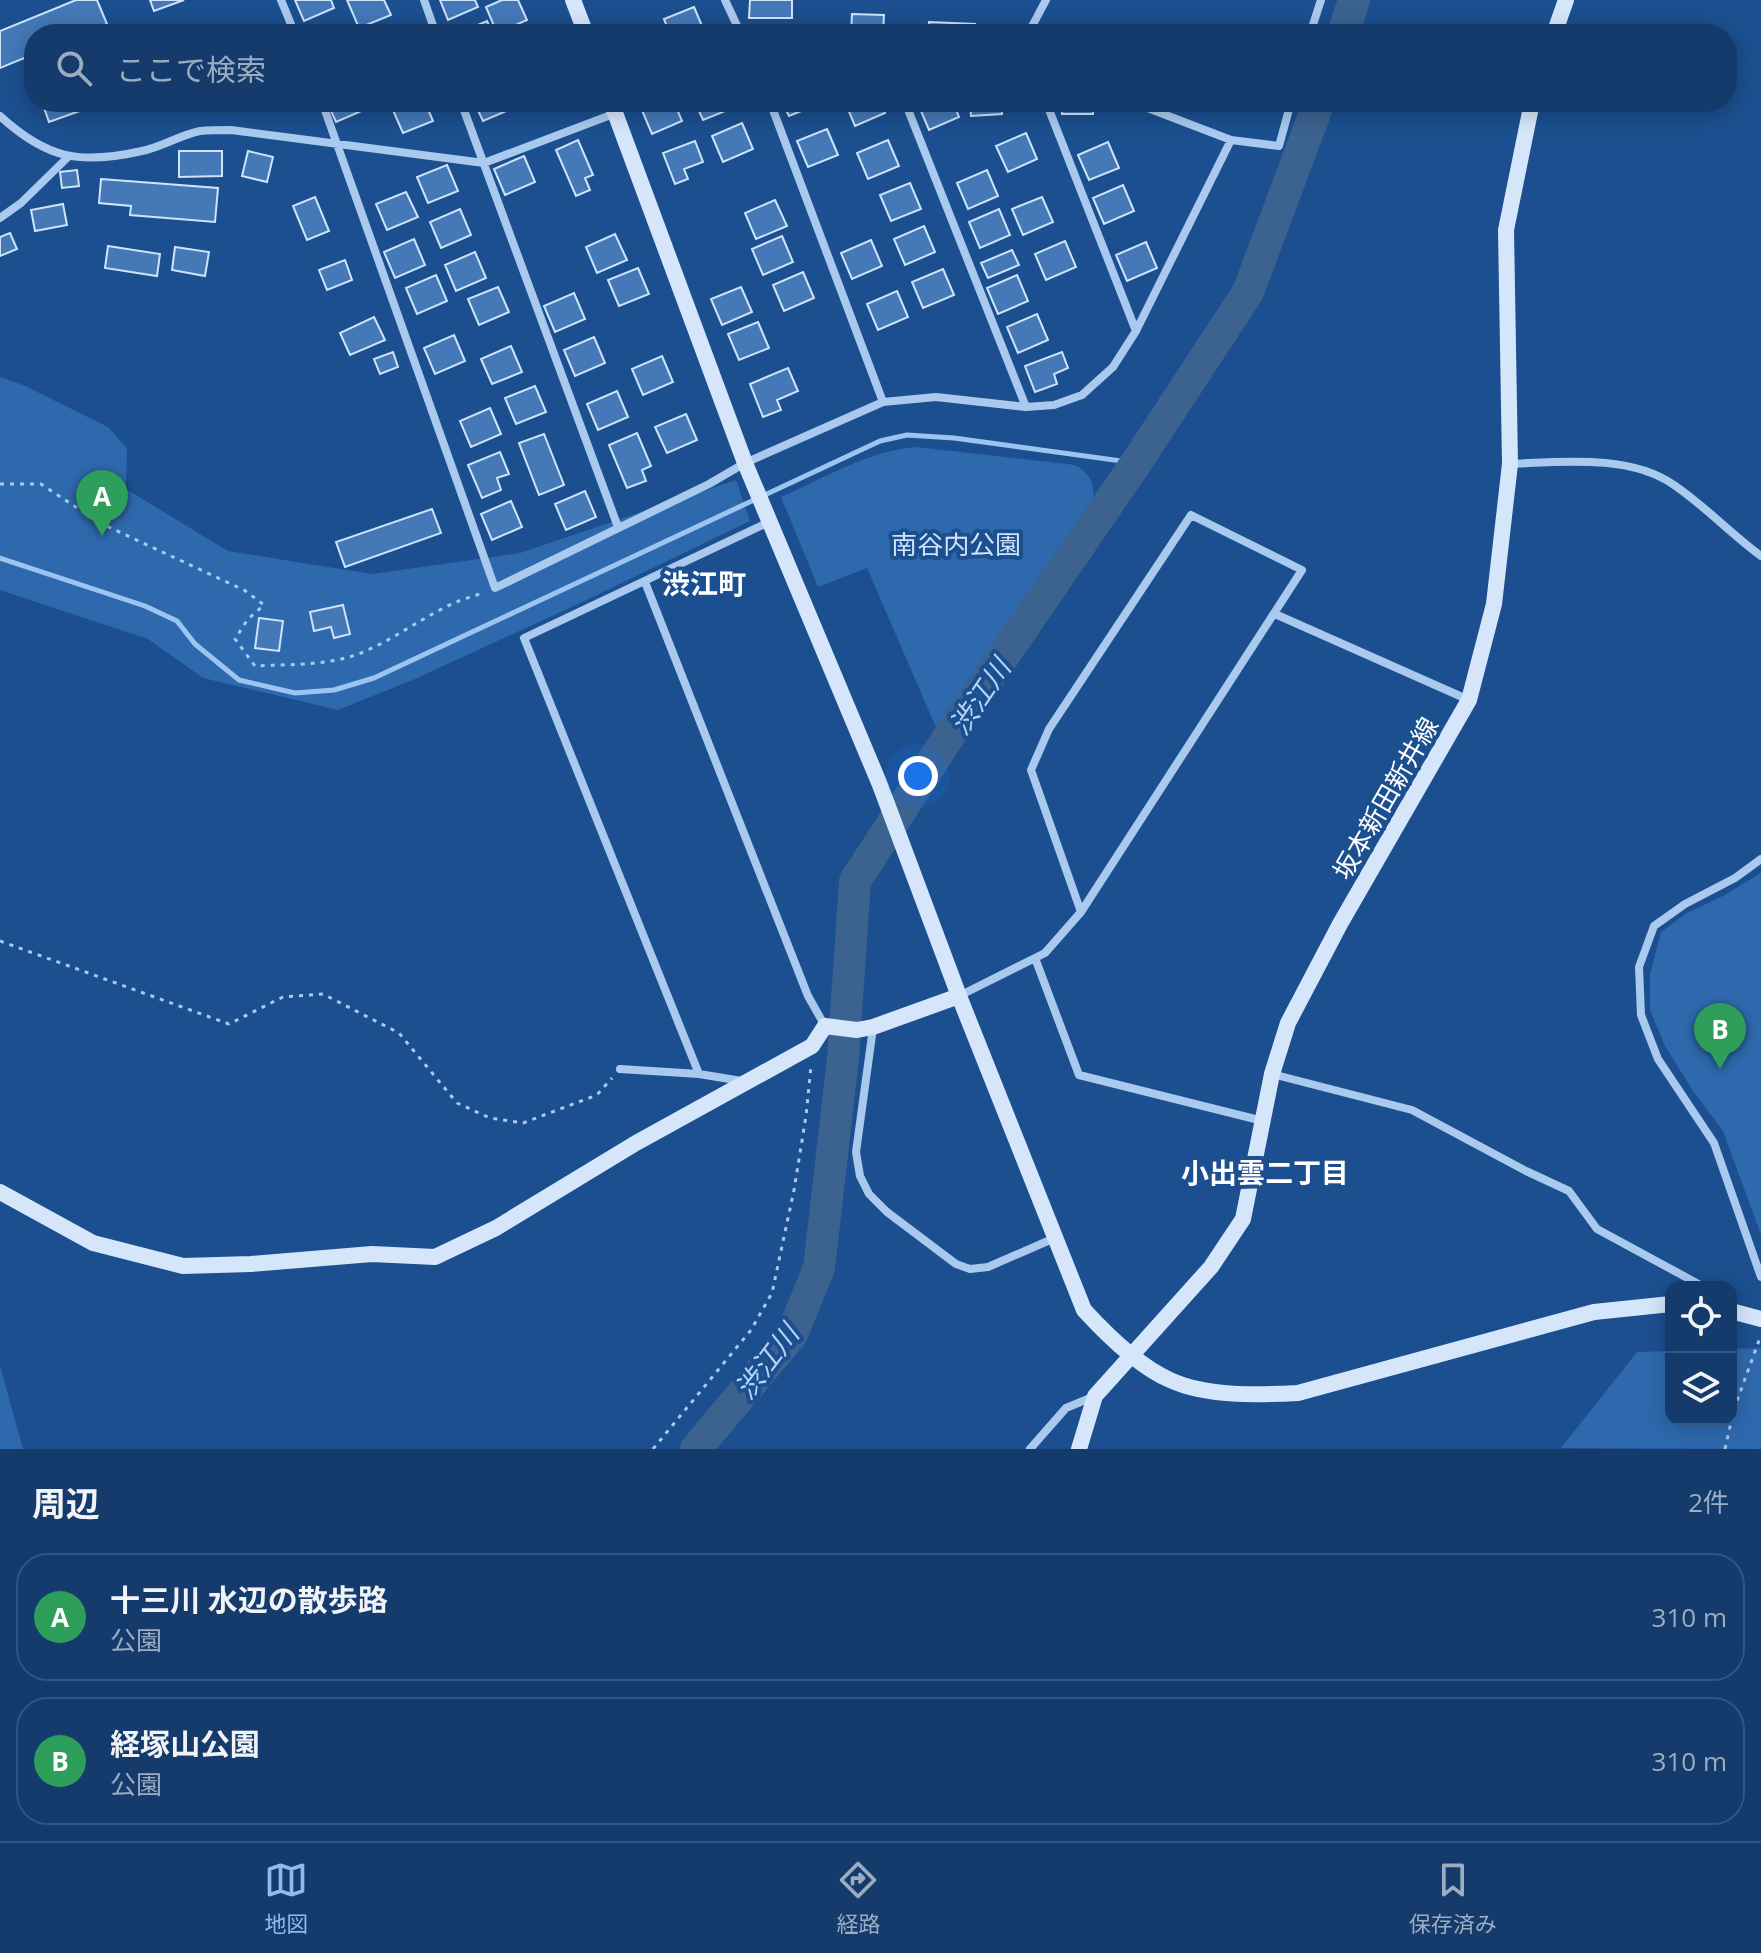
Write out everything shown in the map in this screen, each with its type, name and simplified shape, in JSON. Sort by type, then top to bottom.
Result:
[{"type":"street","points":[[281,0],[291,24]]},
{"type":"street","points":[[424,0],[432,24]]},
{"type":"street","points":[[573,0],[582,24]]},
{"type":"street","points":[[725,0],[736,24]]},
{"type":"street","points":[[1033,24],[1046,0]]},
{"type":"street","points":[[1313,24],[1321,0]]},
{"type":"street","points":[[1558,24],[1566,0]]},
{"type":"street","points":[[326,112],[495,588],[709,484],[749,470],[883,402],[936,397],[1026,407],[1054,405],[1082,395],[1113,367],[1136,331],[1231,140]]},
{"type":"street","points":[[465,112],[618,527]]},
{"type":"street","points":[[0,116],[32,142],[67,158],[143,151],[199,131],[231,130],[484,163],[604,112]]},
{"type":"street","points":[[620,112],[749,470],[880,785],[959,996],[1084,1310],[1131,1355],[1170,1380],[1207,1390],[1252,1396],[1298,1393],[1594,1312],[1665,1305]]},
{"type":"street","points":[[774,112],[883,402]]},
{"type":"street","points":[[909,112],[1026,407]]},
{"type":"street","points":[[1050,112],[1136,331]]},
{"type":"street","points":[[1158,112],[1231,140],[1279,146],[1288,112]]},
{"type":"street","name":"坂本新田新井線","points":[[1079,1449],[1095,1396],[1211,1267],[1243,1219],[1272,1074],[1288,1023],[1327,948],[1469,700],[1494,604],[1510,464],[1506,230],[1530,112]]},
{"type":"street","points":[[0,218],[21,203],[67,158]]},
{"type":"street","points":[[1510,464],[1609,463],[1654,475],[1673,484],[1761,556]]},
{"type":"street","points":[[825,1026],[865,1028],[959,996],[1045,953],[1081,912],[1302,570],[1191,515],[1049,729],[1031,770],[1081,912]]},
{"type":"street","points":[[699,1074],[524,638],[645,582],[770,517]]},
{"type":"street","points":[[645,582],[808,996],[825,1026]]},
{"type":"street","points":[[1275,614],[1469,700]]},
{"type":"street","points":[[1761,859],[1654,926],[1639,967],[1641,1015],[1658,1059],[1714,1143],[1761,1277]]},
{"type":"street","points":[[1035,958],[1079,1075],[1263,1121]]},
{"type":"street","points":[[0,1192],[93,1243],[183,1266],[372,1254],[435,1257],[496,1228],[745,1081],[812,1046],[825,1026]]},
{"type":"street","points":[[865,1028],[856,1152],[860,1176],[869,1194],[887,1212],[956,1264],[970,1269],[988,1267],[1057,1237]]},
{"type":"street","points":[[620,1069],[699,1074],[745,1081]]},
{"type":"street","points":[[1272,1074],[1412,1110],[1569,1191],[1597,1229],[1693,1281]]},
{"type":"street","points":[[1737,1304],[1761,1318]]},
{"type":"street","points":[[1737,1312],[1761,1318]]},
{"type":"street","points":[[1030,1449],[1066,1408],[1095,1396]]},
{"type":"path","points":[[0,484],[41,484],[100,523],[244,590],[264,605],[248,619],[235,639],[255,666],[330,661],[358,654],[457,602],[487,593]]},
{"type":"path","points":[[0,941],[229,1024],[283,997],[323,994],[399,1033],[457,1103],[490,1118],[523,1123],[597,1095],[620,1069]]},
{"type":"path","points":[[653,1449],[751,1330],[772,1293],[806,1116],[812,1046]]},
{"type":"path","points":[[1725,1449],[1734,1409],[1761,1335]]},
{"type":"green space","points":[[0,377],[23,385],[108,427],[127,448],[126,489],[228,551],[372,574],[520,553],[736,480],[750,521],[415,679],[338,710],[203,678],[148,639],[0,590]]},
{"type":"green space","name":"南谷内公園","points":[[916,447],[1075,465],[1089,477],[1094,494],[1093,507],[938,732],[867,568],[818,587],[781,497],[864,460]]},
{"type":"green space","points":[[1761,873],[1761,1235],[1723,1131],[1665,1046],[1650,1010],[1650,974],[1661,932],[1687,913]]},
{"type":"green space","points":[[1761,1348],[1761,1449],[1561,1448],[1637,1352],[1665,1351],[1665,1425],[1737,1425],[1737,1349]]},
{"type":"green space","points":[[0,1366],[23,1449],[0,1449]]},
{"type":"building","points":[[76,0],[97,0],[107,24],[24,24],[24,58],[0,68],[0,31]]},
{"type":"building","points":[[150,0],[184,0],[154,11]]},
{"type":"building","points":[[295,0],[331,0],[334,8],[304,21]]},
{"type":"building","points":[[347,0],[384,0],[391,15],[369,24],[357,24]]},
{"type":"building","points":[[440,0],[475,0],[478,7],[448,20]]},
{"type":"building","points":[[502,0],[518,0],[527,20],[518,24],[493,24],[486,7]]},
{"type":"building","points":[[750,0],[792,0],[792,18],[749,18]]},
{"type":"building","points":[[694,7],[701,24],[666,24],[664,19]]},
{"type":"building","points":[[852,14],[884,15],[884,24],[852,24]]},
{"type":"building","points":[[929,22],[975,24],[929,24]]},
{"type":"building","points":[[46,112],[77,112],[49,122]]},
{"type":"building","points":[[332,112],[359,112],[336,122]]},
{"type":"building","points":[[394,112],[429,112],[433,121],[403,133]]},
{"type":"building","points":[[479,112],[504,112],[483,121]]},
{"type":"building","points":[[643,112],[678,112],[682,121],[652,134]]},
{"type":"building","points":[[699,112],[723,112],[703,120]]},
{"type":"building","points":[[849,112],[885,113],[855,126]]},
{"type":"building","points":[[921,112],[957,112],[959,117],[929,130]]},
{"type":"building","points":[[971,112],[1002,112],[1002,114],[971,116]]},
{"type":"building","points":[[1062,112],[1093,112],[1093,114]]},
{"type":"building","points":[[742,123],[753,149],[723,162],[712,136]]},
{"type":"building","points":[[827,129],[838,155],[808,167],[797,141]]},
{"type":"building","points":[[1026,133],[1037,159],[1008,172],[996,146]]},
{"type":"building","points":[[578,140],[593,175],[585,178],[590,190],[576,196],[556,150]]},
{"type":"building","points":[[888,140],[899,166],[868,179],[857,153]]},
{"type":"building","points":[[695,141],[703,162],[684,169],[688,179],[675,184],[663,153]]},
{"type":"building","points":[[1108,142],[1119,168],[1089,180],[1078,155]]},
{"type":"building","points":[[179,151],[222,151],[222,176],[179,177]]},
{"type":"building","points":[[248,151],[273,157],[267,182],[242,176]]},
{"type":"building","points":[[524,156],[535,182],[505,195],[494,169]]},
{"type":"building","points":[[447,165],[458,191],[428,203],[417,177]]},
{"type":"building","points":[[77,170],[79,186],[62,188],[60,172]]},
{"type":"building","points":[[987,170],[998,196],[968,209],[957,183]]},
{"type":"building","points":[[101,179],[218,188],[215,222],[130,215],[131,206],[99,203]]},
{"type":"building","points":[[910,183],[921,209],[891,221],[880,195]]},
{"type":"building","points":[[1123,185],[1134,211],[1104,224],[1093,198]]},
{"type":"building","points":[[406,192],[418,217],[387,230],[376,204]]},
{"type":"building","points":[[315,197],[329,231],[307,240],[293,206]]},
{"type":"building","points":[[1042,197],[1053,222],[1023,235],[1012,209]]},
{"type":"building","points":[[775,200],[787,226],[756,239],[745,213]]},
{"type":"building","points":[[63,204],[67,225],[35,231],[31,210]]},
{"type":"building","points":[[460,209],[471,235],[441,248],[430,222]]},
{"type":"building","points":[[999,209],[1010,235],[980,248],[969,222]]},
{"type":"building","points":[[924,226],[935,252],[905,265],[894,239]]},
{"type":"building","points":[[10,233],[17,249],[0,256],[0,237]]},
{"type":"building","points":[[615,234],[627,260],[597,273],[586,247]]},
{"type":"building","points":[[782,236],[793,262],[763,275],[752,249]]},
{"type":"building","points":[[414,239],[425,265],[395,278],[384,252]]},
{"type":"building","points":[[871,240],[882,266],[852,279],[841,253]]},
{"type":"building","points":[[1065,241],[1076,267],[1046,280],[1035,254]]},
{"type":"building","points":[[1146,242],[1157,268],[1127,281],[1116,255]]},
{"type":"building","points":[[108,246],[160,254],[157,276],[105,268]]},
{"type":"building","points":[[175,247],[209,252],[205,276],[172,270]]},
{"type":"building","points":[[1012,250],[1019,265],[988,278],[981,263]]},
{"type":"building","points":[[475,252],[486,278],[456,291],[445,265]]},
{"type":"building","points":[[345,260],[352,280],[327,290],[319,270]]},
{"type":"building","points":[[638,268],[649,294],[619,306],[608,280]]},
{"type":"building","points":[[943,269],[954,295],[923,308],[912,282]]},
{"type":"building","points":[[803,272],[814,298],[784,311],[773,285]]},
{"type":"building","points":[[436,275],[447,301],[417,314],[406,288]]},
{"type":"building","points":[[1017,275],[1028,301],[998,314],[987,288]]},
{"type":"building","points":[[498,287],[509,312],[479,325],[468,299]]},
{"type":"building","points":[[741,287],[752,312],[722,325],[711,299]]},
{"type":"building","points":[[897,291],[908,317],[878,330],[867,304]]},
{"type":"building","points":[[574,293],[585,319],[555,332],[544,306]]},
{"type":"building","points":[[1037,314],[1048,340],[1018,353],[1007,327]]},
{"type":"building","points":[[374,317],[385,340],[350,355],[340,333]]},
{"type":"building","points":[[758,322],[769,348],[739,360],[728,334]]},
{"type":"building","points":[[454,335],[465,361],[435,374],[424,348]]},
{"type":"building","points":[[594,337],[605,363],[575,376],[564,350]]},
{"type":"building","points":[[511,346],[522,372],[492,384],[481,359]]},
{"type":"building","points":[[393,352],[398,367],[380,374],[374,359]]},
{"type":"building","points":[[1062,352],[1068,368],[1054,374],[1057,384],[1035,392],[1025,366]]},
{"type":"building","points":[[662,356],[673,382],[643,395],[632,369]]},
{"type":"building","points":[[788,368],[798,391],[777,400],[781,410],[763,417],[750,384]]},
{"type":"building","points":[[535,386],[546,412],[516,424],[505,398]]},
{"type":"building","points":[[617,391],[628,417],[598,430],[587,404]]},
{"type":"building","points":[[490,408],[501,434],[471,447],[460,421]]},
{"type":"building","points":[[686,414],[697,440],[667,453],[655,427]]},
{"type":"building","points":[[637,433],[651,466],[642,470],[646,481],[627,488],[609,445]]},
{"type":"building","points":[[544,434],[564,485],[539,495],[519,443]]},
{"type":"building","points":[[500,452],[509,474],[497,478],[501,490],[482,498],[468,465]]},
{"type":"building","points":[[585,491],[596,517],[566,530],[555,504]]},
{"type":"building","points":[[511,501],[522,527],[492,540],[481,514]]},
{"type":"building","points":[[432,509],[441,533],[345,567],[336,542]]},
{"type":"building","points":[[343,605],[350,634],[334,638],[331,627],[314,631],[310,612]]},
{"type":"building","points":[[259,618],[283,621],[279,651],[255,648]]},
{"type":"waterway","name":"渋江川","points":[[1346,24],[1354,0]]},
{"type":"waterway","name":"渋江川","points":[[696,1449],[792,1334],[819,1268],[843,1058],[855,881],[1248,292],[1315,112]]},
{"type":"waterway","points":[[0,558],[145,606],[177,621],[195,644],[239,680],[295,693],[334,690],[374,678],[880,441],[907,435],[954,438],[1136,463]]},
{"type":"place","name":"十三川 水辺の散歩路","points":[[102,536]]},
{"type":"place","name":"経塚山公園","points":[[1720,1069]]},
{"type":"district","name":"渋江町","points":[[704,583]]},
{"type":"district","name":"小出雲二丁目","points":[[1265,1172]]}]
